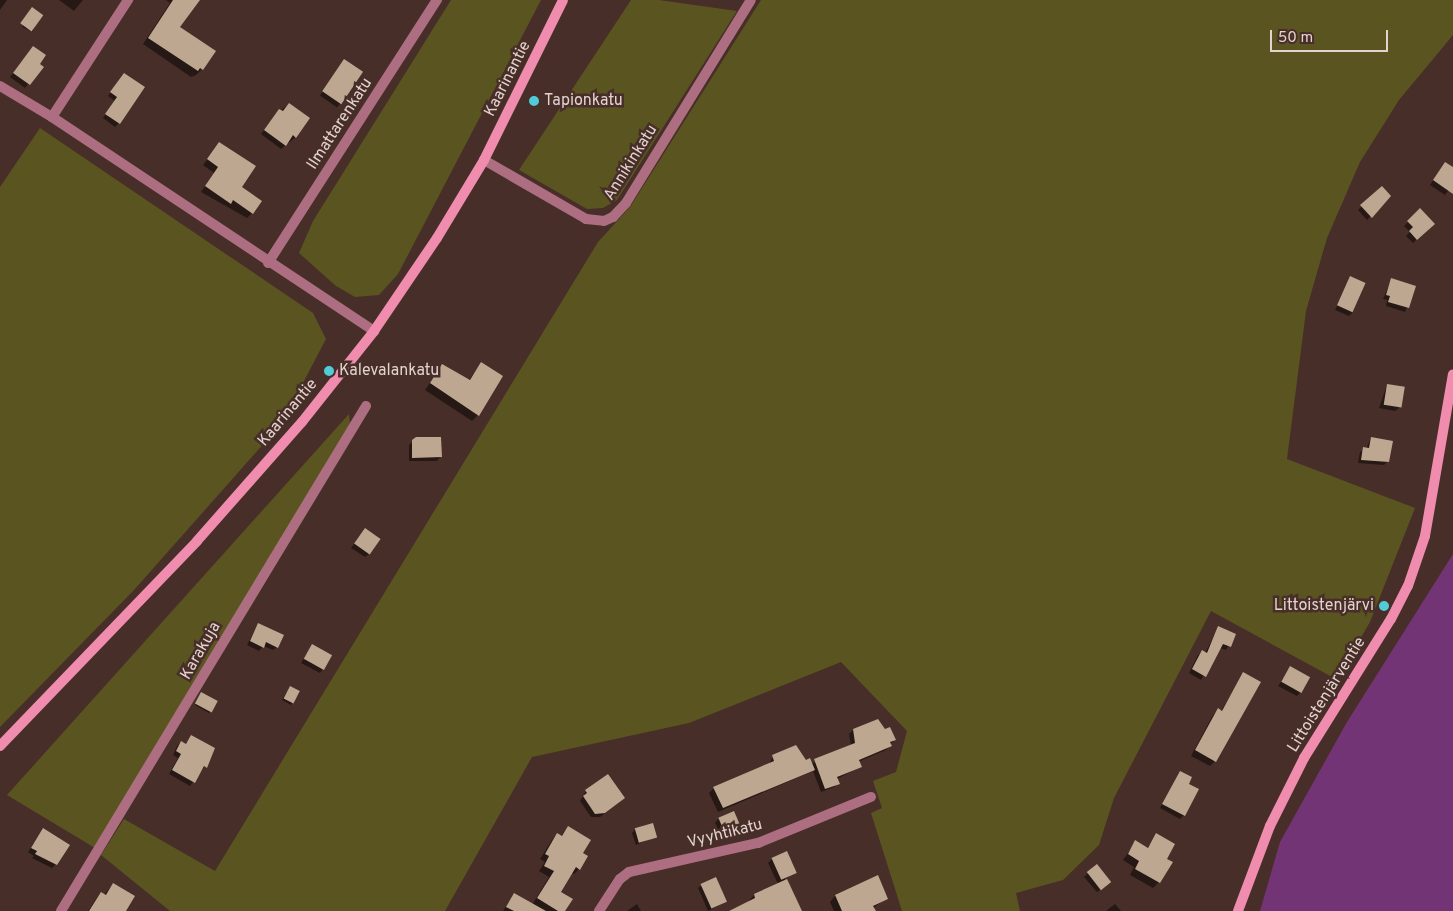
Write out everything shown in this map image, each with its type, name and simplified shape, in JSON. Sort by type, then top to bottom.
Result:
[{"type":"main road","name":"Kaarinantie","points":[[0,746],[197,541],[302,422],[374,331],[437,238],[484,160],[563,0]]},
{"type":"main road","name":"Littoistenjärventie","points":[[1238,911],[1270,826],[1304,758],[1392,619],[1408,586],[1425,536],[1453,374]]},
{"type":"street","points":[[52,117],[128,0]]},
{"type":"street","name":"Ilmattarenkatu","points":[[268,263],[437,0]]},
{"type":"street","name":"Annikinkatu","points":[[484,160],[586,219],[604,221],[613,217],[626,202],[751,0]]},
{"type":"street","points":[[0,86],[52,117],[268,263],[374,331]]},
{"type":"street","name":"Karakuja","points":[[61,911],[366,406]]},
{"type":"street","name":"Vyyhtikatu","points":[[599,911],[620,879],[629,872],[758,843],[871,797]]},
{"type":"shaded area","points":[[451,0],[541,0],[398,274],[379,295],[355,297],[336,286],[299,253],[313,221]]},
{"type":"shaded area","points":[[631,0],[659,0],[737,11],[617,200],[603,208],[587,209],[519,170]]},
{"type":"shaded area","points":[[761,0],[1453,0],[1453,35],[1399,100],[1360,162],[1327,238],[1306,311],[1287,459],[1415,508],[1370,622],[1353,651],[1334,678],[1211,611],[1114,798],[1099,845],[1063,880],[1016,893],[1020,911],[902,911],[871,813],[882,808],[873,781],[896,772],[907,731],[841,662],[689,723],[532,757],[445,911],[170,911],[101,855],[124,819],[215,871],[598,242],[630,207]]},
{"type":"shaded area","points":[[40,128],[313,313],[326,339],[282,423],[134,590],[0,727],[0,187]]},
{"type":"shaded area","points":[[349,414],[350,424],[95,848],[7,795]]},
{"type":"shaded area","name":"Littoistenjärvi","points":[[1453,554],[1453,911],[1260,911],[1280,842],[1347,722]]},
{"type":"building","points":[[173,0],[200,0],[180,27],[216,51],[203,70],[200,68],[198,71],[148,38]]},
{"type":"building","points":[[32,7],[43,15],[32,31],[20,23]]},
{"type":"building","points":[[33,46],[46,55],[40,64],[44,67],[30,85],[13,73]]},
{"type":"building","points":[[344,59],[363,72],[341,104],[322,91]]},
{"type":"building","points":[[124,73],[145,87],[120,124],[105,114],[117,97],[110,92]]},
{"type":"building","points":[[289,103],[310,118],[296,138],[293,135],[286,146],[264,130],[279,109],[283,111]]},
{"type":"building","points":[[219,142],[256,166],[242,187],[262,201],[253,214],[233,200],[231,204],[205,186],[218,167],[207,159]]},
{"type":"building","points":[[1445,162],[1453,167],[1453,194],[1433,180]]},
{"type":"building","points":[[1382,186],[1391,196],[1372,218],[1360,205]]},
{"type":"building","points":[[1420,208],[1435,224],[1417,240],[1409,231],[1413,227],[1407,221]]},
{"type":"building","points":[[1350,276],[1366,283],[1353,312],[1337,305]]},
{"type":"building","points":[[1391,278],[1416,286],[1409,308],[1388,302],[1390,296],[1386,295]]},
{"type":"building","points":[[481,362],[503,376],[479,416],[430,383],[442,364],[470,380]]},
{"type":"building","points":[[1387,384],[1405,387],[1401,408],[1384,405]]},
{"type":"building","points":[[416,437],[441,437],[442,457],[412,458],[412,440]]},
{"type":"building","points":[[1371,437],[1393,441],[1389,462],[1361,460],[1363,447],[1369,448]]},
{"type":"building","points":[[365,528],[381,539],[370,554],[354,544]]},
{"type":"building","points":[[258,623],[284,635],[278,648],[266,642],[264,648],[250,641]]},
{"type":"building","points":[[1218,626],[1236,634],[1231,647],[1223,644],[1206,677],[1192,669],[1202,650],[1207,653]]},
{"type":"building","points":[[312,644],[332,655],[324,670],[304,659]]},
{"type":"building","points":[[1290,666],[1310,677],[1301,693],[1281,682]]},
{"type":"building","points":[[1243,672],[1261,682],[1216,762],[1195,750],[1218,708],[1222,711]]},
{"type":"building","points":[[290,686],[300,691],[293,703],[284,698]]},
{"type":"building","points":[[201,692],[218,701],[212,712],[195,703]]},
{"type":"building","points":[[878,719],[885,729],[890,727],[896,740],[890,742],[892,746],[859,760],[862,767],[837,777],[840,784],[825,789],[814,759],[855,743],[853,729]]},
{"type":"building","points":[[191,735],[215,748],[207,768],[204,766],[195,783],[172,770],[181,754],[176,751],[181,741],[186,744]]},
{"type":"building","points":[[796,745],[806,760],[810,758],[815,770],[723,808],[713,787],[774,761],[772,755]]},
{"type":"building","points":[[1180,771],[1192,777],[1189,784],[1199,789],[1185,816],[1162,804]]},
{"type":"building","points":[[608,774],[625,798],[605,813],[595,814],[583,796],[587,793],[585,790]]},
{"type":"building","points":[[734,811],[742,830],[727,837],[718,818]]},
{"type":"building","points":[[653,823],[657,837],[639,843],[635,828]]},
{"type":"building","points":[[568,826],[591,840],[583,853],[588,856],[580,870],[576,867],[561,892],[573,899],[565,911],[558,911],[537,898],[554,871],[544,866],[549,856],[545,854],[557,833],[562,836]]},
{"type":"building","points":[[43,828],[70,845],[57,865],[35,854],[37,851],[31,848]]},
{"type":"building","points":[[1156,833],[1175,844],[1167,859],[1173,862],[1160,883],[1135,869],[1139,861],[1128,854],[1135,840],[1148,848]]},
{"type":"building","points":[[787,851],[797,873],[781,880],[771,858]]},
{"type":"building","points":[[1097,864],[1111,882],[1101,890],[1087,872]]},
{"type":"building","points":[[878,875],[888,899],[873,906],[876,911],[842,911],[835,895]]},
{"type":"building","points":[[716,877],[727,902],[711,909],[700,884]]},
{"type":"building","points":[[787,879],[802,911],[729,911],[755,898],[754,894]]},
{"type":"building","points":[[113,883],[135,896],[126,911],[89,911],[101,892],[106,895]]},
{"type":"building","points":[[514,893],[546,911],[514,911],[506,907]]},
{"type":"place","name":"Tapionkatu","points":[[534,101]]},
{"type":"place","name":"Kalevalankatu","points":[[329,371]]},
{"type":"place","name":"Littoistenjärvi","points":[[1384,606]]}]
